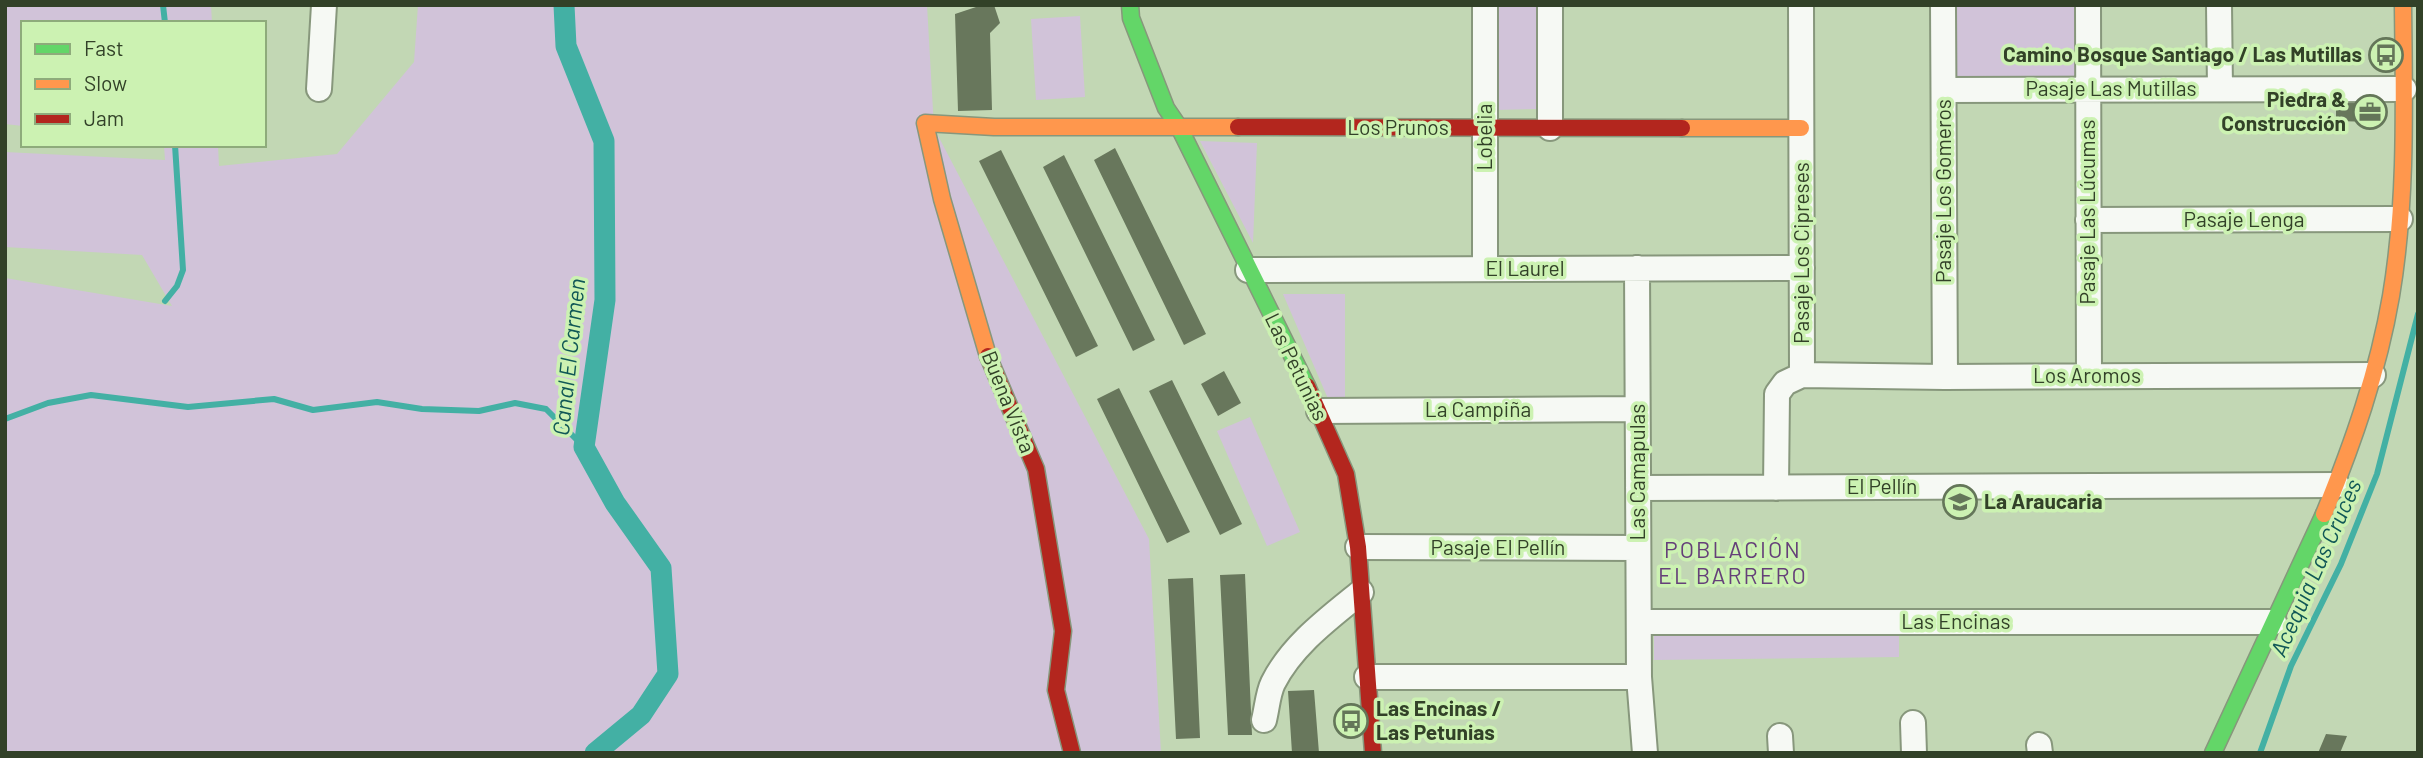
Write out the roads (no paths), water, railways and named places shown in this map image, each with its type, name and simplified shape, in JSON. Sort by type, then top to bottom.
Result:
[{"type":"street","points":[[320,89],[324,5]]},
{"type":"street","name":"Las Petunias","points":[[1130,5],[1131,18],[1166,108],[1179,127],[1319,411],[1346,474],[1358,547],[1373,753]]},
{"type":"street","name":"Lobelia","points":[[1485,5],[1485,269]]},
{"type":"street","points":[[1550,5],[1550,128]]},
{"type":"street","name":"Pasaje Los Cipreses","points":[[1776,488],[1777,394],[1785,383],[1802,375],[1801,5]]},
{"type":"street","name":"Pasaje Los Gomeros","points":[[1943,5],[1945,377]]},
{"type":"street","name":"Pasaje Las Lúcumas","points":[[2088,5],[2089,376]]},
{"type":"street","points":[[2219,5],[2220,89]]},
{"type":"street","points":[[2213,753],[2337,485],[2358,428],[2372,375],[2391,297],[2400,219],[2403,5]]},
{"type":"street","name":"Pasaje Las Mutillas","points":[[1944,90],[2403,89]]},
{"type":"street","name":"Buena Vista","points":[[994,127],[925,123],[939,187],[990,364],[1035,469],[1063,631],[1056,690],[1072,753]]},
{"type":"street","name":"Los Prunos","points":[[994,127],[1801,128]]},
{"type":"street","name":"Pasaje Lenga","points":[[2088,220],[2400,219]]},
{"type":"street","name":"Las Camapulas","points":[[1637,268],[1639,677],[1645,753]]},
{"type":"street","name":"El Laurel","points":[[1248,270],[1802,268]]},
{"type":"street","name":"Los Aromos","points":[[1802,375],[2372,375]]},
{"type":"street","name":"La Campiña","points":[[1319,411],[1637,409]]},
{"type":"street","name":"El Pellín","points":[[1638,488],[2337,485]]},
{"type":"street","name":"Pasaje El Pellín","points":[[1358,547],[1638,548]]},
{"type":"street","points":[[1264,720],[1272,684],[1289,660],[1315,630],[1361,592]]},
{"type":"street","name":"Las Encinas","points":[[1639,622],[2274,622]]},
{"type":"street","points":[[1367,677],[1639,677]]},
{"type":"street","points":[[1913,723],[1914,753]]},
{"type":"waterway","points":[[163,5],[165,21]]},
{"type":"waterway","name":"Canal El Carmen","points":[[564,5],[566,46],[604,141],[605,300],[584,447],[615,503],[661,568],[668,674],[641,715],[595,753]]},
{"type":"waterway","points":[[165,301],[177,286],[183,270],[175,147]]},
{"type":"waterway","name":"Acequia Las Cruces","points":[[2260,753],[2291,666],[2341,564],[2377,474],[2418,314]]},
{"type":"waterway","points":[[5,419],[48,403],[91,395],[188,407],[274,399],[313,410],[377,402],[422,409],[479,411],[515,403],[546,409],[584,447]]},
{"type":"place","name":"Camino Bosque Santiago / Las Mutillas","points":[[2386,55]]},
{"type":"place","name":"Piedra & Construcción","points":[[2370,112]]},
{"type":"place","name":"La Araucaria","points":[[1960,502]]},
{"type":"place","name":"Las Encinas / Las Petunias","points":[[1351,721]]},
{"type":"district","name":"POBLACIÓN EL BARRERO","points":[[1733,563]]}]
